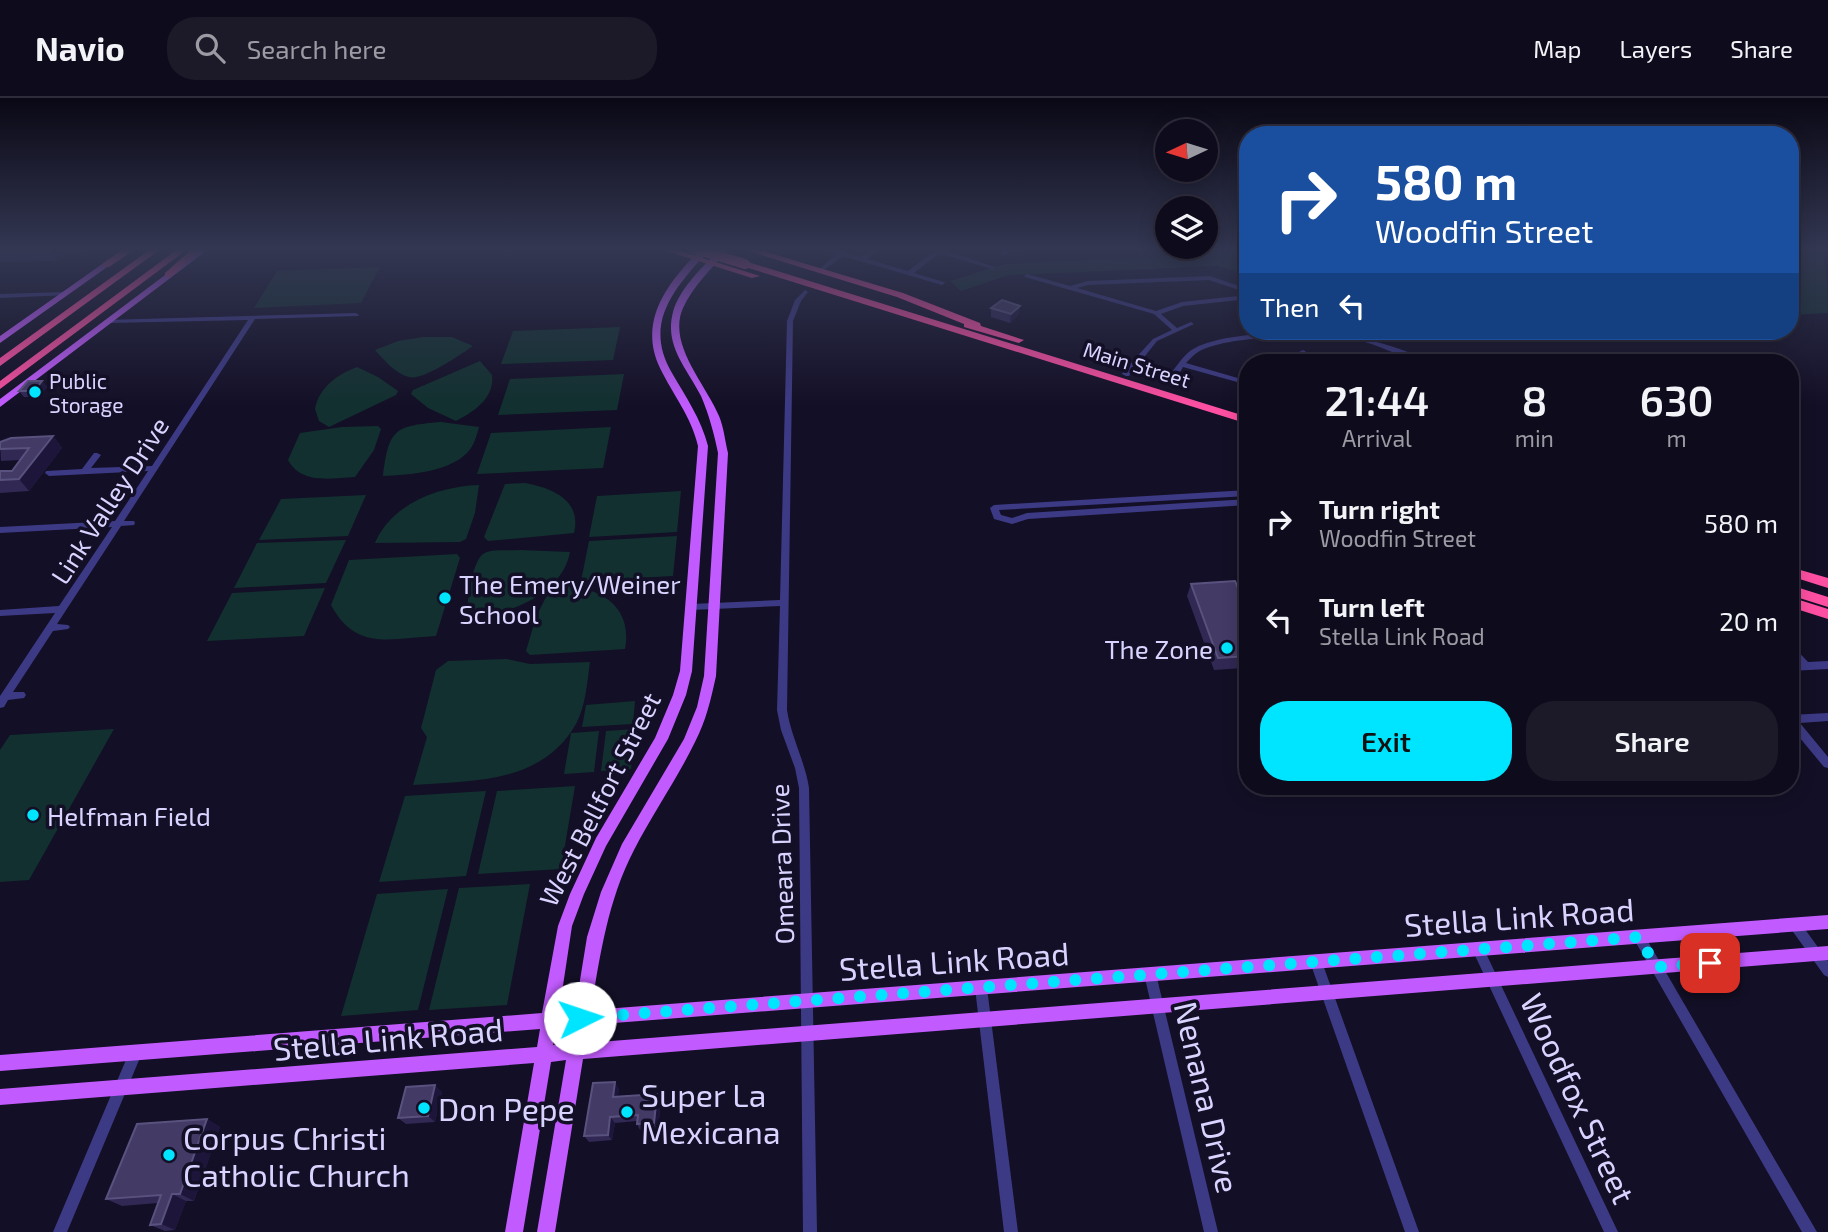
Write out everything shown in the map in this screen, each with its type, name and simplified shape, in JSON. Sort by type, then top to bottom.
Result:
[{"type":"highway","points":[[0,363],[85,301]]},
{"type":"highway","points":[[0,386],[113,301]]},
{"type":"highway","points":[[832,301],[900,323],[1062,363]]},
{"type":"highway","name":"Main Street","points":[[878,301],[1062,363],[1239,418]]},
{"type":"highway","name":"Main Street","points":[[884,301],[990,330],[1239,408]]},
{"type":"highway","points":[[915,301],[990,330]]},
{"type":"highway","points":[[1799,574],[1828,583]]},
{"type":"highway","points":[[1799,582],[1828,591]]},
{"type":"highway","points":[[1799,593],[1828,601]]},
{"type":"highway","points":[[1799,605],[1828,614]]},
{"type":"main road","points":[[0,340],[55,301]]},
{"type":"main road","points":[[0,404],[134,301]]},
{"type":"main road","name":"West Bellfort Street","points":[[514,1232],[565,926],[580,885],[668,727],[681,696],[686,671],[702,462],[700,431],[657,350],[657,322],[664,301]]},
{"type":"main road","points":[[657,322],[675,321],[682,301]]},
{"type":"main road","name":"West Bellfort Street","points":[[546,1232],[580,1018],[595,937],[608,892],[637,832],[679,761],[703,707],[710,676],[723,461],[721,433],[715,415],[679,354],[675,321]]},
{"type":"main road","points":[[677,386],[695,381]]},
{"type":"main road","points":[[702,462],[723,461]]},
{"type":"main road","points":[[613,823],[637,832]]},
{"type":"main road","name":"Stella Link Road","points":[[0,1063],[1828,922]]},
{"type":"main road","name":"Stella Link Road","points":[[0,1097],[1822,954]]},
{"type":"street","name":"Omeara Drive","points":[[797,301],[790,321],[783,722],[801,771],[804,788],[810,1232]]},
{"type":"street","points":[[1120,301],[1159,311],[1188,325],[1175,329],[1149,345],[1126,374]]},
{"type":"street","points":[[1159,311],[1182,304],[1216,301]]},
{"type":"street","points":[[1159,311],[1175,329]]},
{"type":"street","points":[[107,321],[356,315]]},
{"type":"street","name":"Link Valley Drive","points":[[3,700],[252,319]]},
{"type":"street","points":[[1176,372],[1198,349],[1219,343],[1261,340]]},
{"type":"street","points":[[1358,340],[1406,354]]},
{"type":"street","points":[[1182,364],[1239,380]]},
{"type":"street","points":[[214,377],[227,376]]},
{"type":"street","points":[[193,409],[204,409]]},
{"type":"street","points":[[170,444],[184,443]]},
{"type":"street","points":[[85,471],[97,455]]},
{"type":"street","points":[[49,473],[155,468]]},
{"type":"street","points":[[145,483],[158,482]]},
{"type":"street","points":[[1160,503],[1239,494]]},
{"type":"street","points":[[1046,510],[1006,521],[997,517],[994,508],[1046,510],[1160,503],[1239,502]]},
{"type":"street","points":[[0,530],[131,523]]},
{"type":"street","points":[[86,572],[100,572]]},
{"type":"street","points":[[691,607],[784,603]]},
{"type":"street","points":[[0,613],[62,609]]},
{"type":"street","points":[[50,628],[65,627]]},
{"type":"street","points":[[1799,658],[1806,666]]},
{"type":"street","points":[[1799,666],[1828,665]]},
{"type":"street","points":[[3,700],[21,695]]},
{"type":"street","points":[[1799,719],[1828,718]]},
{"type":"street","points":[[1799,729],[1828,764]]},
{"type":"street","points":[[1795,925],[1822,954],[1828,971]]},
{"type":"street","points":[[1639,937],[1810,1232]]},
{"type":"street","name":"Woodfox Street","points":[[1478,949],[1611,1232]]},
{"type":"street","points":[[1316,962],[1412,1232]]},
{"type":"street","name":"Nenana Drive","points":[[1150,974],[1211,1232]]},
{"type":"street","points":[[981,988],[1011,1232]]},
{"type":"street","points":[[60,1232],[136,1053]]},
{"type":"green space","points":[[258,301],[362,301],[361,303],[254,308]]},
{"type":"green space","points":[[1799,301],[1828,301],[1828,313],[1799,315]]},
{"type":"green space","points":[[620,327],[613,360],[501,364],[513,331]]},
{"type":"green space","points":[[423,337],[452,337],[473,346],[442,366],[415,377],[399,373],[375,350],[398,341]]},
{"type":"green space","points":[[480,361],[492,375],[490,391],[476,409],[456,421],[428,408],[411,394],[413,390]]},
{"type":"green space","points":[[357,367],[398,391],[396,395],[329,427],[319,421],[315,409],[317,401],[330,382]]},
{"type":"green space","points":[[624,374],[617,410],[498,415],[510,379]]},
{"type":"green space","points":[[441,422],[479,427],[472,446],[464,456],[430,471],[383,476],[388,448],[397,432],[413,425]]},
{"type":"green space","points":[[378,426],[381,429],[374,450],[355,477],[309,477],[294,468],[288,460],[300,433],[342,427]]},
{"type":"green space","points":[[611,427],[603,468],[477,474],[491,433]]},
{"type":"green space","points":[[525,483],[554,492],[569,504],[574,512],[574,533],[488,541],[484,537],[505,484]]},
{"type":"green space","points":[[479,485],[475,513],[466,539],[460,542],[375,543],[392,518],[418,500],[448,489]]},
{"type":"green space","points":[[681,491],[677,532],[589,537],[597,496]]},
{"type":"green space","points":[[366,495],[348,536],[259,540],[281,499]]},
{"type":"green space","points":[[677,536],[673,576],[581,581],[589,541]]},
{"type":"green space","points":[[346,540],[326,583],[234,588],[257,543]]},
{"type":"green space","points":[[491,551],[570,552],[556,581],[530,601],[498,613],[466,618],[471,581],[482,555]]},
{"type":"green space","points":[[457,554],[460,558],[436,636],[376,639],[363,636],[341,620],[331,605],[349,560]]},
{"type":"green space","points":[[552,585],[582,588],[607,599],[617,608],[623,619],[625,649],[530,655],[526,651],[536,617]]},
{"type":"green space","points":[[325,588],[304,636],[207,641],[232,593]]},
{"type":"green space","points":[[507,659],[530,664],[590,662],[582,709],[576,724],[562,744],[525,769],[504,776],[413,785],[427,737],[421,728],[436,670],[448,661]]},
{"type":"green space","points":[[635,701],[633,724],[582,727],[586,705]]},
{"type":"green space","name":"Helfman Field","points":[[114,729],[29,880],[0,882],[0,750],[10,735]]},
{"type":"green space","points":[[635,729],[631,769],[601,771],[606,731]]},
{"type":"green space","points":[[599,731],[594,772],[564,774],[571,733]]},
{"type":"green space","points":[[575,786],[561,869],[478,874],[497,791]]},
{"type":"green space","points":[[486,791],[466,876],[379,882],[405,796]]},
{"type":"green space","points":[[530,884],[507,1005],[429,1010],[459,888]]},
{"type":"green space","points":[[448,889],[418,1010],[341,1016],[377,894]]},
{"type":"building","points":[[1001,301],[1020,306],[1011,314],[991,308]]},
{"type":"building","points":[[28,381],[42,381],[34,391],[19,391]]},
{"type":"building","points":[[53,436],[19,479],[0,480],[0,471],[12,471],[29,448],[0,449],[0,442],[11,438]]},
{"type":"building","name":"The Zone","points":[[1235,581],[1239,590],[1239,657],[1218,658],[1191,584]]},
{"type":"building","name":"Super La Mexicana","points":[[615,1082],[613,1097],[657,1094],[654,1123],[637,1124],[638,1115],[610,1117],[608,1135],[584,1136],[593,1083]]},
{"type":"building","points":[[435,1085],[428,1116],[398,1118],[406,1087]]},
{"type":"building","name":"Corpus Christi Catholic Church","points":[[207,1119],[180,1194],[172,1194],[161,1224],[150,1225],[161,1195],[106,1199],[137,1124]]},
{"type":"place","name":"Public Storage","points":[[35,392]]},
{"type":"place","name":"The Emery/Weiner School","points":[[445,598]]},
{"type":"place","name":"The Zone","points":[[1227,648]]},
{"type":"place","name":"Helfman Field","points":[[33,815]]},
{"type":"place","name":"Don Pepe","points":[[424,1108]]},
{"type":"place","name":"Super La Mexicana","points":[[627,1112]]},
{"type":"place","name":"Corpus Christi Catholic Church","points":[[169,1155]]},
{"type":"route","points":[[580,1018],[1639,937],[1656,967],[1710,963]]}]
